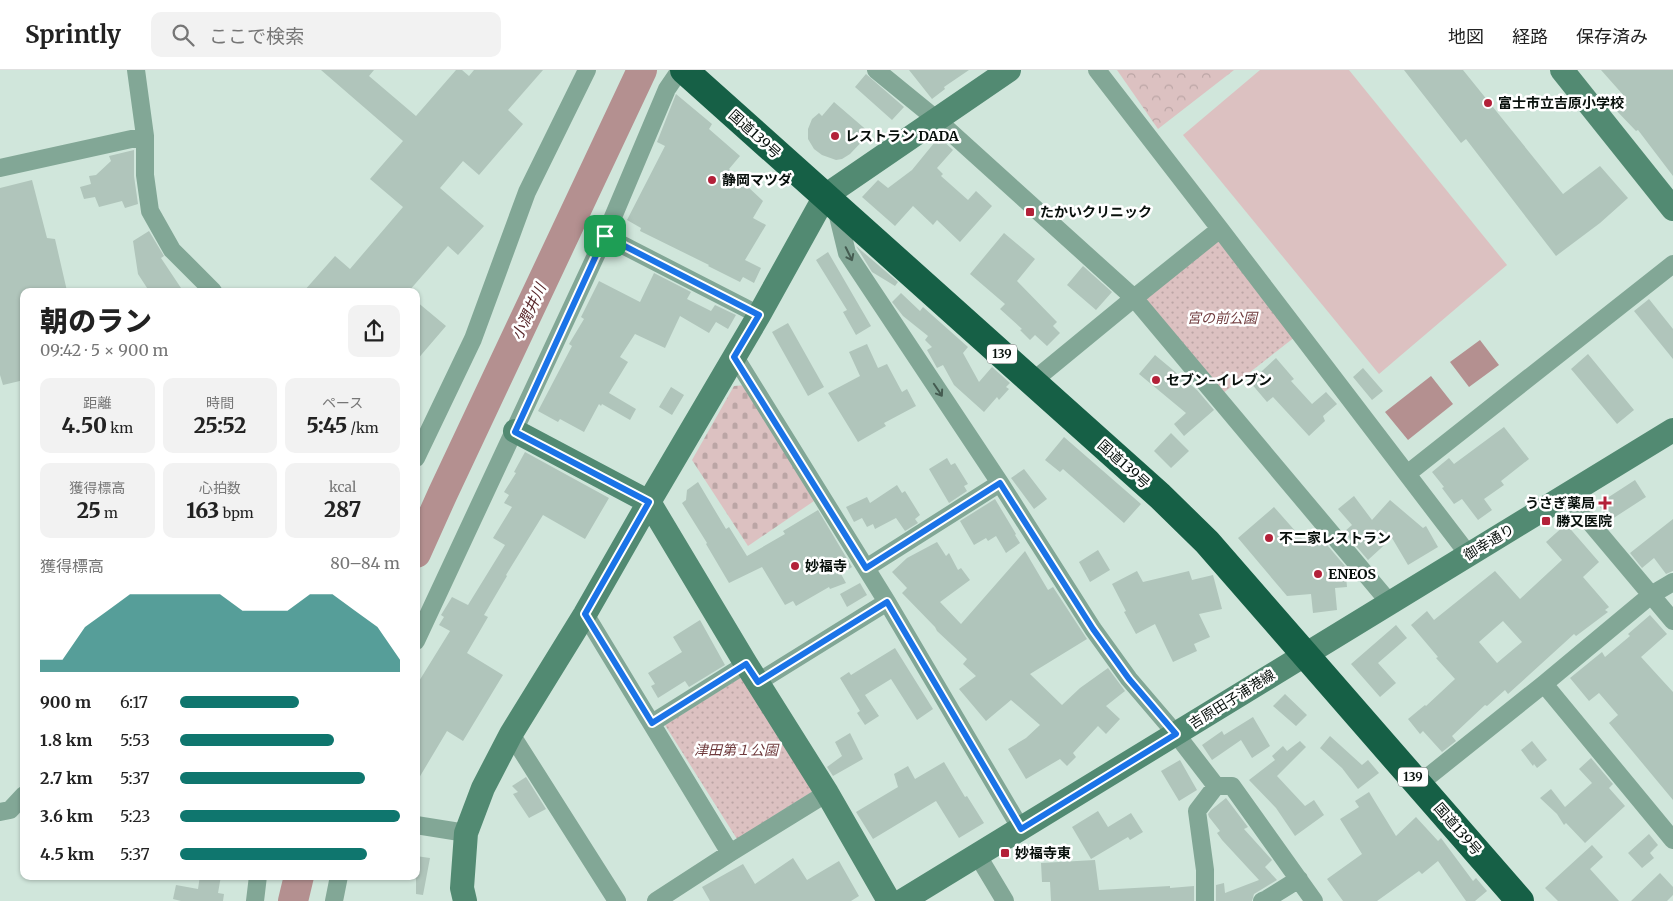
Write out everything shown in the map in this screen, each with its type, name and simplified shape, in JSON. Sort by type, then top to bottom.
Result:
[{"type":"highway","name":"国道139号","points":[[684,70],[1033,381],[1160,496],[1207,542],[1520,901]]},
{"type":"street","points":[[136,70],[145,136],[145,174],[150,211],[172,250],[210,288]]},
{"type":"street","points":[[420,450],[473,339],[527,192],[587,70]]},
{"type":"street","points":[[420,633],[605,236],[667,89],[680,70]]},
{"type":"street","points":[[876,70],[936,119],[1134,298],[1389,602]]},
{"type":"street","points":[[465,901],[462,888],[466,833],[483,788],[511,734],[585,614],[759,315],[830,202],[936,119],[1010,70]]},
{"type":"street","points":[[1097,70],[1468,554]]},
{"type":"street","points":[[1562,70],[1673,208]]},
{"type":"street","points":[[0,168],[145,136]]},
{"type":"street","points":[[830,202],[847,253],[1000,483],[1093,629],[1129,679],[1176,734],[1216,786]]},
{"type":"street","points":[[1033,381],[1220,229]]},
{"type":"street","points":[[605,236],[759,315]]},
{"type":"street","points":[[1406,474],[1673,264]]},
{"type":"street","points":[[734,357],[887,602],[1021,829]]},
{"type":"street","name":"御幸通り","points":[[1305,654],[1673,430]]},
{"type":"street","points":[[515,432],[649,502],[827,793],[889,901]]},
{"type":"street","points":[[866,568],[1000,483]]},
{"type":"street","points":[[1567,495],[1673,621]]},
{"type":"street","points":[[1419,784],[1651,595],[1673,582]]},
{"type":"street","points":[[652,723],[887,602]]},
{"type":"street","points":[[585,614],[730,853]]},
{"type":"street","name":"吉原田子浦港線","points":[[902,901],[1305,654]]},
{"type":"street","points":[[1544,684],[1673,840]]},
{"type":"street","points":[[511,734],[617,901]]},
{"type":"street","points":[[1216,786],[1232,786],[1314,901]]},
{"type":"street","points":[[1205,901],[1206,870],[1197,811],[1216,786]]},
{"type":"street","points":[[656,901],[827,793]]},
{"type":"street","points":[[0,812],[10,810],[20,800]]},
{"type":"street","points":[[420,825],[466,833]]},
{"type":"street","points":[[978,856],[1005,901]]},
{"type":"street","points":[[1262,901],[1298,879]]},
{"type":"street","points":[[255,901],[258,880]]},
{"type":"street","points":[[334,901],[338,880]]},
{"type":"green space","points":[[1117,70],[1234,70],[1158,129]]},
{"type":"green space","points":[[1260,70],[1349,70],[1507,265],[1379,374],[1183,135]]},
{"type":"green space","name":"宮の前公園","points":[[1219,237],[1300,333],[1222,394],[1139,298]]},
{"type":"green space","points":[[746,385],[814,501],[748,546],[692,460],[734,386]]},
{"type":"green space","name":"津田第１公園","points":[[743,676],[815,790],[737,839],[665,725]]},
{"type":"shaded area","points":[[1480,340],[1499,365],[1469,387],[1450,362]]},
{"type":"shaded area","points":[[1431,376],[1453,404],[1408,440],[1385,412]]},
{"type":"building","points":[[321,70],[374,70],[369,76],[416,116],[456,70],[462,70],[469,76],[474,70],[543,70],[508,110],[523,124],[479,175],[463,161],[440,188],[484,226],[458,255],[448,246],[412,288],[307,288],[335,256],[350,269],[403,207],[370,179],[403,141]]},
{"type":"building","points":[[909,70],[969,70],[944,87],[945,89],[932,99]]},
{"type":"building","points":[[1404,70],[1463,70],[1563,194],[1600,166],[1628,198],[1600,223],[1556,256],[1466,139],[1461,143]]},
{"type":"building","points":[[1601,70],[1673,70],[1673,176],[1638,130],[1636,131],[1613,107],[1625,97]]},
{"type":"building","points":[[866,74],[904,107],[892,120],[855,87]]},
{"type":"building","points":[[676,94],[712,124],[709,129],[740,156],[729,169],[763,201],[753,218],[766,225],[745,260],[761,268],[754,283],[743,277],[740,282],[640,231],[641,228],[627,220],[665,146],[657,142]]},
{"type":"building","points":[[834,102],[870,133],[850,154],[836,160],[822,155],[814,149],[808,139],[808,129],[812,119],[819,113],[822,116]]},
{"type":"building","points":[[939,137],[953,150],[937,168],[943,174],[941,176],[968,200],[976,191],[992,206],[960,242],[937,220],[933,225],[913,206],[895,226],[862,197],[878,180],[888,188],[912,170]]},
{"type":"building","points":[[134,150],[134,176],[138,204],[125,208],[122,201],[99,207],[95,197],[84,199],[80,187],[91,184],[89,176],[96,175],[111,161],[109,156]]},
{"type":"building","points":[[32,180],[47,238],[55,239],[66,288],[20,288],[20,381],[3,385],[0,375],[0,188]]},
{"type":"building","points":[[149,231],[164,256],[161,258],[181,288],[147,288],[138,274],[133,241]]},
{"type":"building","points":[[1004,233],[1035,259],[1017,281],[1057,322],[1053,326],[1060,333],[1047,346],[1035,335],[1030,340],[1020,330],[1022,329],[1000,309],[1005,304],[970,274]]},
{"type":"building","points":[[856,246],[898,282],[895,286],[872,272]]},
{"type":"building","points":[[828,252],[871,326],[856,335],[843,312],[847,310],[816,260]]},
{"type":"building","points":[[1083,266],[1112,292],[1096,310],[1067,285]]},
{"type":"building","points":[[654,273],[691,292],[687,299],[711,311],[715,305],[736,315],[728,329],[716,322],[709,333],[680,316],[665,348],[635,334],[620,357],[628,362],[609,393],[636,409],[630,420],[599,404],[584,432],[560,419],[558,422],[538,411],[572,346],[569,344],[584,319],[581,317],[599,281],[640,302]]},
{"type":"building","points":[[901,293],[920,311],[923,307],[968,347],[963,353],[979,382],[992,367],[1010,383],[1006,387],[1009,389],[999,400],[997,397],[984,412],[954,385],[943,365],[937,368],[927,350],[932,347],[925,340],[928,336],[903,316],[892,302]]},
{"type":"building","points":[[1649,299],[1673,329],[1673,359],[1634,311]]},
{"type":"building","points":[[420,304],[446,326],[420,356]]},
{"type":"building","points":[[788,323],[824,387],[808,396],[772,332]]},
{"type":"building","points":[[867,344],[878,368],[887,364],[902,392],[907,389],[916,406],[884,423],[886,426],[858,442],[828,393],[860,376],[849,352]]},
{"type":"building","points":[[1588,354],[1634,410],[1617,424],[1571,369]]},
{"type":"building","points":[[1155,355],[1197,390],[1214,410],[1184,436],[1174,424],[1186,413],[1139,374]]},
{"type":"building","points":[[1276,358],[1294,379],[1291,381],[1312,404],[1326,392],[1337,404],[1323,416],[1325,421],[1309,436],[1273,397],[1267,402],[1250,382]]},
{"type":"building","points":[[1363,368],[1383,391],[1372,400],[1353,377]]},
{"type":"building","points":[[671,387],[684,395],[672,415],[659,407]]},
{"type":"building","points":[[1504,427],[1529,459],[1501,481],[1504,485],[1484,499],[1492,510],[1478,520],[1462,499],[1454,504],[1432,472],[1449,458],[1454,464]]},
{"type":"building","points":[[1171,433],[1189,451],[1171,468],[1154,451]]},
{"type":"building","points":[[1064,437],[1141,504],[1124,523],[1063,469],[1060,472],[1045,460]]},
{"type":"building","points":[[525,452],[609,498],[585,539],[543,515],[506,575],[484,615],[488,617],[467,653],[503,675],[463,741],[447,731],[420,776],[420,680],[450,631],[439,625],[444,617],[441,615],[452,597],[468,605],[505,545],[493,538],[512,507],[504,503],[509,495],[504,492],[516,473],[514,472]]},
{"type":"building","points":[[947,458],[951,465],[955,463],[968,484],[964,486],[967,491],[949,503],[929,469]]},
{"type":"building","points":[[1024,469],[1047,499],[1034,509],[1011,478]]},
{"type":"building","points":[[1635,480],[1646,497],[1609,521],[1598,504]]},
{"type":"building","points":[[698,482],[726,529],[729,527],[747,556],[785,534],[783,531],[818,510],[852,567],[841,574],[846,583],[830,589],[829,587],[796,606],[793,601],[785,605],[762,567],[729,583],[682,503],[686,500],[687,490]]},
{"type":"building","points":[[897,485],[902,493],[905,491],[920,515],[915,519],[918,523],[905,531],[896,518],[875,529],[873,524],[867,527],[862,518],[854,522],[846,507],[867,497],[870,503]]},
{"type":"building","points":[[1354,496],[1372,520],[1390,500],[1423,528],[1426,526],[1438,547],[1408,565],[1392,538],[1368,560],[1344,532],[1352,525],[1338,509]]},
{"type":"building","points":[[995,499],[1020,543],[1006,553],[996,536],[988,541],[986,538],[974,545],[960,521]]},
{"type":"building","points":[[1274,507],[1305,542],[1316,532],[1345,566],[1347,587],[1335,588],[1337,610],[1313,613],[1311,594],[1287,596],[1238,538]]},
{"type":"building","points":[[1673,519],[1673,571],[1666,574],[1654,558],[1642,568],[1630,553]]},
{"type":"building","points":[[1566,524],[1599,562],[1583,577],[1609,607],[1605,610],[1608,612],[1576,636],[1574,634],[1508,694],[1505,690],[1487,706],[1485,705],[1452,736],[1456,741],[1442,752],[1423,731],[1420,734],[1408,719],[1426,706],[1455,679],[1411,625],[1427,611],[1434,620],[1495,571],[1520,599],[1562,560],[1546,542]],"holes":[[[1503,621],[1522,642],[1497,663],[1479,642]]]},
{"type":"building","points":[[937,542],[946,556],[949,553],[958,570],[961,568],[970,580],[940,602],[961,624],[1025,551],[1048,590],[1053,587],[1087,639],[1030,674],[1062,705],[1080,688],[1108,668],[1125,691],[1106,706],[1120,719],[1106,734],[1098,726],[1073,753],[1076,757],[1067,766],[1060,759],[1026,779],[1008,749],[1026,738],[1040,725],[1011,700],[986,721],[959,689],[976,676],[963,664],[967,659],[937,631],[902,593],[907,588],[892,572],[907,558]]},
{"type":"building","points":[[1098,550],[1110,570],[1090,582],[1079,562]]},
{"type":"building","points":[[1137,571],[1143,582],[1189,571],[1192,580],[1213,575],[1222,609],[1199,614],[1210,637],[1194,644],[1197,651],[1173,662],[1155,624],[1136,634],[1112,584]]},
{"type":"building","points":[[860,583],[867,595],[847,607],[840,594]]},
{"type":"building","points":[[1650,615],[1667,634],[1641,657],[1673,692],[1673,800],[1609,723],[1618,715],[1599,693],[1589,701],[1570,678],[1602,652],[1605,657],[1630,636],[1628,634]]},
{"type":"building","points":[[700,620],[725,665],[689,687],[685,681],[658,698],[651,686],[655,684],[648,673],[682,652],[673,637]]},
{"type":"building","points":[[1396,625],[1407,638],[1378,663],[1396,683],[1380,697],[1351,664]]},
{"type":"building","points":[[895,648],[933,709],[917,720],[891,679],[865,695],[879,716],[865,725],[857,713],[860,711],[840,678],[849,672],[851,675]]},
{"type":"building","points":[[1285,694],[1307,715],[1296,726],[1273,706]]},
{"type":"building","points":[[1253,717],[1270,746],[1252,758],[1241,740],[1212,760],[1202,745],[1222,731],[1224,735]]},
{"type":"building","points":[[850,733],[863,759],[833,776],[827,767],[842,756],[835,742]]},
{"type":"building","points":[[1330,736],[1362,765],[1368,760],[1379,773],[1358,789],[1342,768],[1320,748]]},
{"type":"building","points":[[1300,741],[1306,747],[1277,776],[1305,806],[1314,800],[1324,815],[1295,836],[1276,808],[1249,780],[1275,760],[1272,756],[1283,746],[1287,751]]},
{"type":"building","points":[[1532,741],[1547,760],[1537,768],[1534,764],[1533,766],[1521,750]]},
{"type":"building","points":[[1591,758],[1613,784],[1609,788],[1625,806],[1585,843],[1566,823],[1564,825],[1557,814],[1540,798],[1551,789],[1565,807],[1592,783],[1579,769]]},
{"type":"building","points":[[1180,760],[1197,790],[1179,801],[1161,771]]},
{"type":"building","points":[[944,762],[965,797],[967,796],[984,823],[959,838],[936,801],[873,839],[856,812],[898,787],[894,774],[908,766],[915,779]]},
{"type":"building","points":[[526,777],[546,809],[529,818],[513,794],[518,792],[512,786]]},
{"type":"building","points":[[1369,792],[1396,836],[1416,817],[1438,841],[1441,838],[1473,881],[1476,878],[1487,891],[1475,901],[1466,901],[1438,861],[1422,874],[1419,871],[1377,901],[1343,901],[1327,879],[1362,854],[1340,819],[1359,807],[1355,801]]},
{"type":"building","points":[[1226,798],[1248,827],[1244,829],[1272,860],[1265,867],[1277,880],[1254,894],[1252,901],[1216,901],[1216,885],[1224,883],[1225,893],[1259,880],[1222,840],[1217,833],[1220,831],[1209,817],[1208,814],[1211,810]]},
{"type":"building","points":[[1098,811],[1108,827],[1131,813],[1143,832],[1130,840],[1128,837],[1091,859],[1072,827]]},
{"type":"building","points":[[1649,834],[1658,845],[1650,853],[1654,858],[1642,868],[1628,853]]},
{"type":"building","points":[[1592,845],[1603,857],[1590,869],[1619,901],[1558,901],[1545,888]]},
{"type":"building","points":[[420,857],[430,858],[423,895],[416,894],[416,880],[420,880]]},
{"type":"building","points":[[793,858],[807,880],[839,861],[859,896],[851,901],[710,901],[702,887],[743,864],[755,884]]},
{"type":"building","points":[[1095,860],[1099,890],[1194,886],[1194,901],[1051,901],[1050,882],[1042,882],[1041,863]]},
{"type":"building","points":[[1660,873],[1673,887],[1673,895],[1667,901],[1631,901]]},
{"type":"building","points":[[199,880],[220,880],[218,893],[224,894],[223,901],[181,901],[173,899],[176,885],[198,889]]},
{"type":"waterway","name":"小潤井川","points":[[420,544],[642,70]]},
{"type":"waterway","name":"小潤井川","points":[[293,901],[298,880]]},
{"type":"place","name":"富士市立吉原小学校","points":[[1488,103]]},
{"type":"place","name":"レストラン DADA","points":[[835,136]]},
{"type":"place","name":"静岡マツダ","points":[[712,180]]},
{"type":"place","name":"たかいクリニック","points":[[1030,212]]},
{"type":"place","name":"セブン-イレブン","points":[[1156,380]]},
{"type":"place","name":"うさぎ薬局","points":[[1605,503]]},
{"type":"place","name":"勝又医院","points":[[1546,521]]},
{"type":"place","name":"不二家レストラン","points":[[1269,538]]},
{"type":"place","name":"妙福寺","points":[[795,566]]},
{"type":"place","name":"ENEOS","points":[[1318,574]]},
{"type":"place","name":"妙福寺東","points":[[1005,853]]},
{"type":"route","points":[[605,236],[759,315],[734,357],[866,568],[1000,483],[1093,629],[1129,679],[1176,734],[1021,829],[887,602],[758,682],[746,664],[652,723],[585,614],[649,502],[515,432],[605,236]]}]
